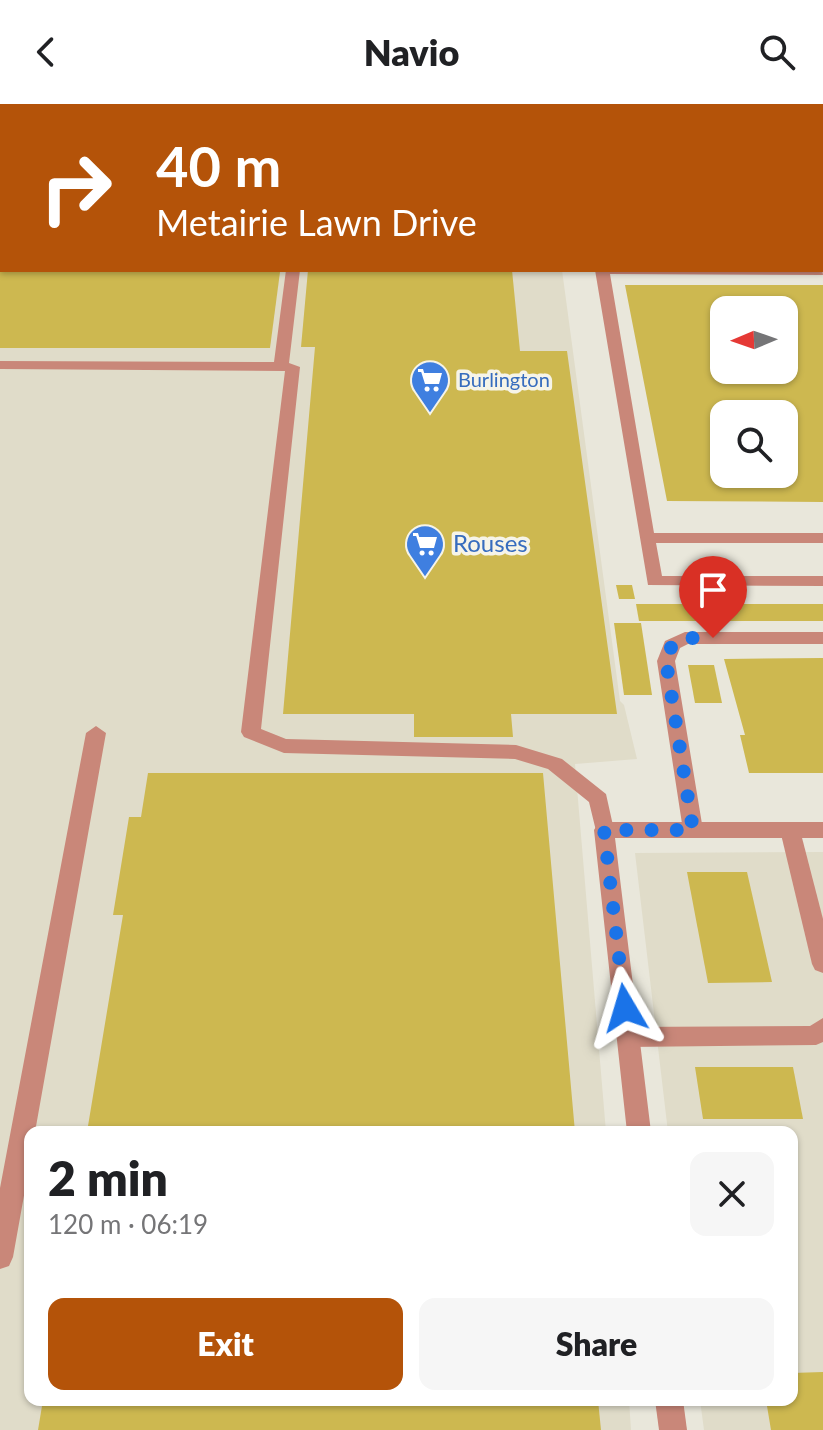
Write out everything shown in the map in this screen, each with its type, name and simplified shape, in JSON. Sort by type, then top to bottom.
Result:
[{"type":"street","points":[[281,367],[293,272]]},
{"type":"street","points":[[602,272],[654,581],[823,581]]},
{"type":"street","points":[[0,365],[293,367],[251,732],[284,746],[516,752],[555,764],[599,799],[638,1126]]},
{"type":"street","points":[[647,538],[823,538]]},
{"type":"street","points":[[693,830],[666,661],[672,645],[685,638],[823,638]]},
{"type":"street","points":[[0,1257],[96,733]]},
{"type":"street","points":[[604,830],[823,830]]},
{"type":"street","points":[[790,830],[823,964]]},
{"type":"street","points":[[628,1037],[816,1035],[823,1027]]},
{"type":"street","points":[[670,1406],[673,1430]]},
{"type":"shaded area","points":[[0,272],[562,272],[620,701],[624,705],[637,759],[575,764],[605,1126],[24,1126],[24,1406],[629,1406],[631,1430],[0,1430]]},
{"type":"shaded area","points":[[823,852],[823,1430],[704,1430],[701,1406],[798,1406],[798,1126],[667,1126],[635,853]]},
{"type":"building","points":[[0,272],[280,272],[270,348],[0,348]]},
{"type":"building","points":[[308,272],[512,272],[520,351],[567,351],[617,714],[511,714],[513,737],[414,737],[414,714],[283,714],[315,347],[301,347]]},
{"type":"building","points":[[625,285],[823,285],[823,502],[667,501]]},
{"type":"building","points":[[616,585],[632,585],[635,599],[619,599]]},
{"type":"building","points":[[636,604],[823,604],[823,621],[639,621]]},
{"type":"building","points":[[614,623],[641,623],[652,695],[624,695]]},
{"type":"building","points":[[823,658],[823,773],[749,773],[740,735],[745,735],[724,659]]},
{"type":"building","points":[[688,665],[714,665],[722,703],[695,703]]},
{"type":"building","points":[[148,773],[543,773],[574,1126],[88,1126],[123,915],[113,915],[129,817],[141,817]]},
{"type":"building","points":[[687,872],[747,872],[772,982],[708,983]]},
{"type":"building","points":[[695,1067],[793,1067],[803,1119],[703,1119]]},
{"type":"building","points":[[823,1372],[823,1430],[771,1430],[767,1406],[798,1406],[798,1373]]},
{"type":"building","points":[[42,1406],[599,1406],[601,1430],[38,1430]]},
{"type":"place","name":"Burlington","points":[[430,414]]},
{"type":"place","name":"Rouses","points":[[425,578]]},
{"type":"route","points":[[625,1008],[604,830],[693,830],[666,661],[672,645],[685,638],[713,638]]}]
